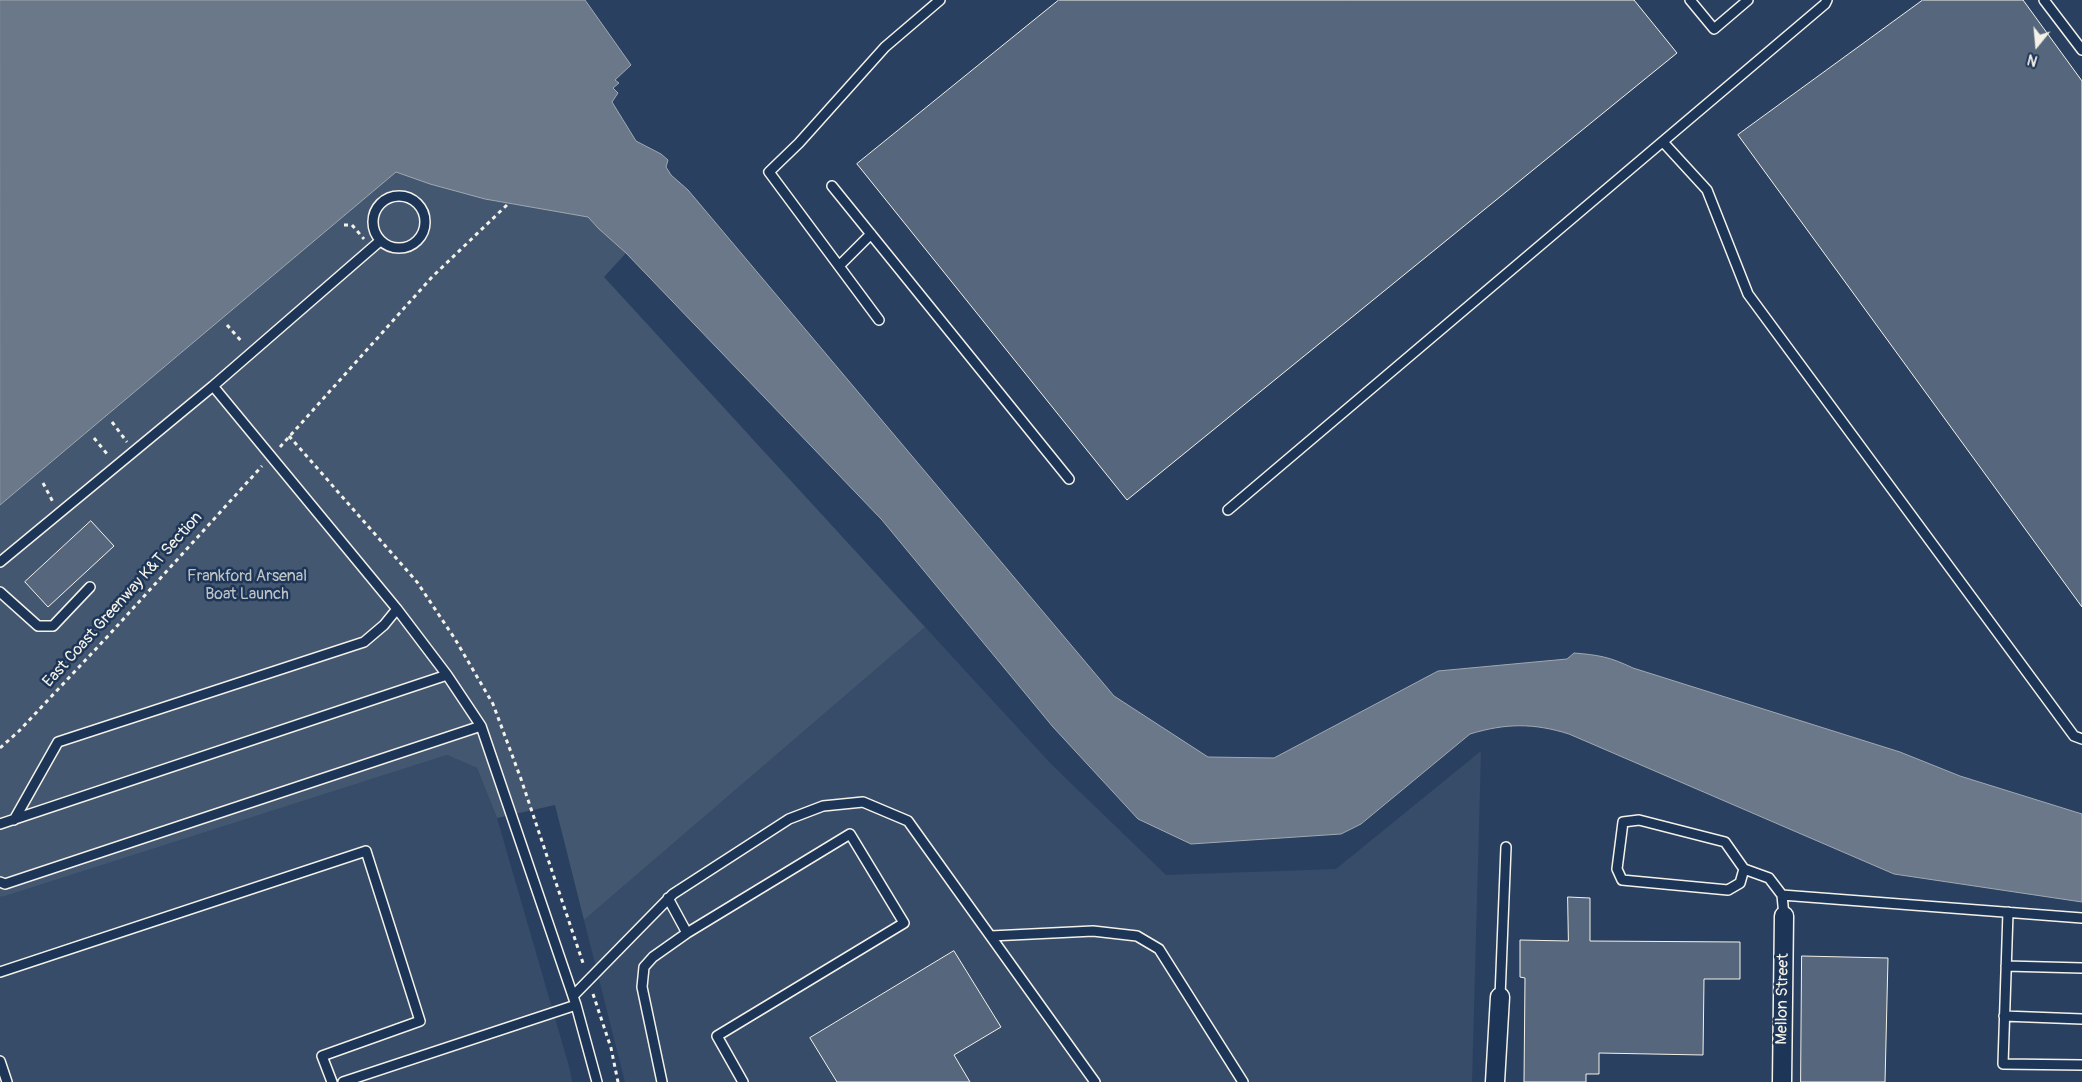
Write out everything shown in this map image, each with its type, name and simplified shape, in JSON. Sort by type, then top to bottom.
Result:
[{"type":"street","name":"Mellon Street","points":[[1782,1082],[1784,916]]},
{"type":"street","points":[[1496,1082],[1500,997]]},
{"type":"lane","points":[[879,320],[769,172],[799,143],[885,47],[940,0]]},
{"type":"lane","points":[[1690,0],[1714,29],[1748,0]]},
{"type":"lane","points":[[1228,510],[1826,4],[1827,0]]},
{"type":"lane","points":[[2044,0],[2082,50]]},
{"type":"lane","points":[[1663,142],[1708,190],[1748,294],[2074,736],[2082,739]]},
{"type":"lane","points":[[832,186],[1068,479]]},
{"type":"lane","points":[[402,195],[417,202],[425,217],[425,225],[418,240],[403,248],[387,246],[380,241],[375,234],[372,218],[379,203],[386,198],[402,195]]},
{"type":"lane","points":[[838,266],[871,234]]},
{"type":"lane","points":[[0,562],[213,386],[380,241]]},
{"type":"lane","points":[[213,386],[397,609],[447,675],[481,726],[574,1001],[597,1082]]},
{"type":"lane","points":[[0,592],[38,626],[52,626],[90,587]]},
{"type":"lane","points":[[14,820],[58,742],[364,642],[384,625],[397,609]]},
{"type":"lane","points":[[0,824],[447,675]]},
{"type":"lane","points":[[0,882],[10,883],[481,726]]},
{"type":"lane","points":[[343,1082],[574,1001],[668,898],[789,819],[823,806],[863,802],[908,821],[1095,1082]]},
{"type":"lane","points":[[1744,869],[1740,883],[1728,890],[1622,880],[1618,869],[1623,822],[1639,820],[1725,842],[1744,869],[1769,878],[1782,895],[1784,916]]},
{"type":"lane","points":[[662,1082],[642,987],[644,967],[653,956],[687,933],[850,834],[904,923],[717,1036],[742,1082]]},
{"type":"lane","points":[[1500,997],[1506,847]]},
{"type":"lane","points":[[0,972],[366,851],[420,1021],[322,1056],[332,1082]]},
{"type":"lane","points":[[1782,895],[2082,918]]},
{"type":"lane","points":[[668,898],[687,933]]},
{"type":"lane","points":[[2008,912],[2003,1064],[2082,1065]]},
{"type":"lane","points":[[991,936],[1092,931],[1137,936],[1159,949],[1243,1082]]},
{"type":"lane","points":[[2006,966],[2082,968]]},
{"type":"lane","points":[[2004,1016],[2082,1019]]},
{"type":"lane","points":[[0,1061],[7,1082]]},
{"type":"path","points":[[279,448],[442,267],[509,203]]},
{"type":"path","points":[[344,225],[352,225],[372,248]]},
{"type":"path","points":[[227,325],[251,353]]},
{"type":"path","points":[[112,422],[135,451]]},
{"type":"path","points":[[94,438],[117,465]]},
{"type":"path","name":"East Coast Greenway K&T Section","points":[[0,748],[19,731],[108,636],[262,466]]},
{"type":"path","points":[[43,483],[59,514]]},
{"type":"path","points":[[600,1014],[611,1048],[618,1082]]},
{"type":"shaded area","points":[[0,0],[585,0],[631,65],[615,80],[619,83],[613,88],[618,93],[612,102],[636,141],[661,154],[668,160],[666,167],[671,175],[688,190],[1114,696],[1208,757],[1274,758],[1438,671],[1567,659],[1574,653],[1598,656],[1900,752],[1960,776],[2082,814],[2082,902],[1894,874],[1569,734],[1532,726],[1508,726],[1470,734],[1361,824],[1341,834],[1191,844],[1138,819],[1053,727],[882,520],[626,253],[588,217],[485,199],[430,184],[396,172],[0,505]]},
{"type":"shaded area","points":[[925,627],[1051,764],[1166,875],[1336,869],[1481,751],[1472,1082],[625,1082],[584,920]]},
{"type":"shaded area","points":[[447,755],[477,768],[497,818],[572,1082],[0,1082],[0,896],[2,897]]},
{"type":"green space","name":"Frankford Arsenal Boat Launch","points":[[396,172],[430,184],[485,199],[588,217],[626,253],[604,277],[925,627],[584,920],[555,805],[497,818],[477,768],[447,755],[2,897],[0,896],[0,505]]},
{"type":"building","points":[[1059,0],[1634,0],[1677,53],[1127,500],[857,164]]},
{"type":"building","points":[[1923,0],[2023,0],[2082,81],[2082,607],[1738,135]]},
{"type":"building","points":[[91,521],[114,546],[48,607],[25,582]]},
{"type":"building","points":[[1568,897],[1590,898],[1590,941],[1740,942],[1740,979],[1704,979],[1703,1055],[1599,1053],[1599,1074],[1586,1074],[1586,1082],[1524,1082],[1525,978],[1520,977],[1520,940],[1568,941]]},
{"type":"building","points":[[954,951],[1001,1027],[954,1055],[970,1082],[837,1082],[810,1038]]},
{"type":"building","points":[[1802,956],[1888,958],[1885,1082],[1801,1082]]}]
